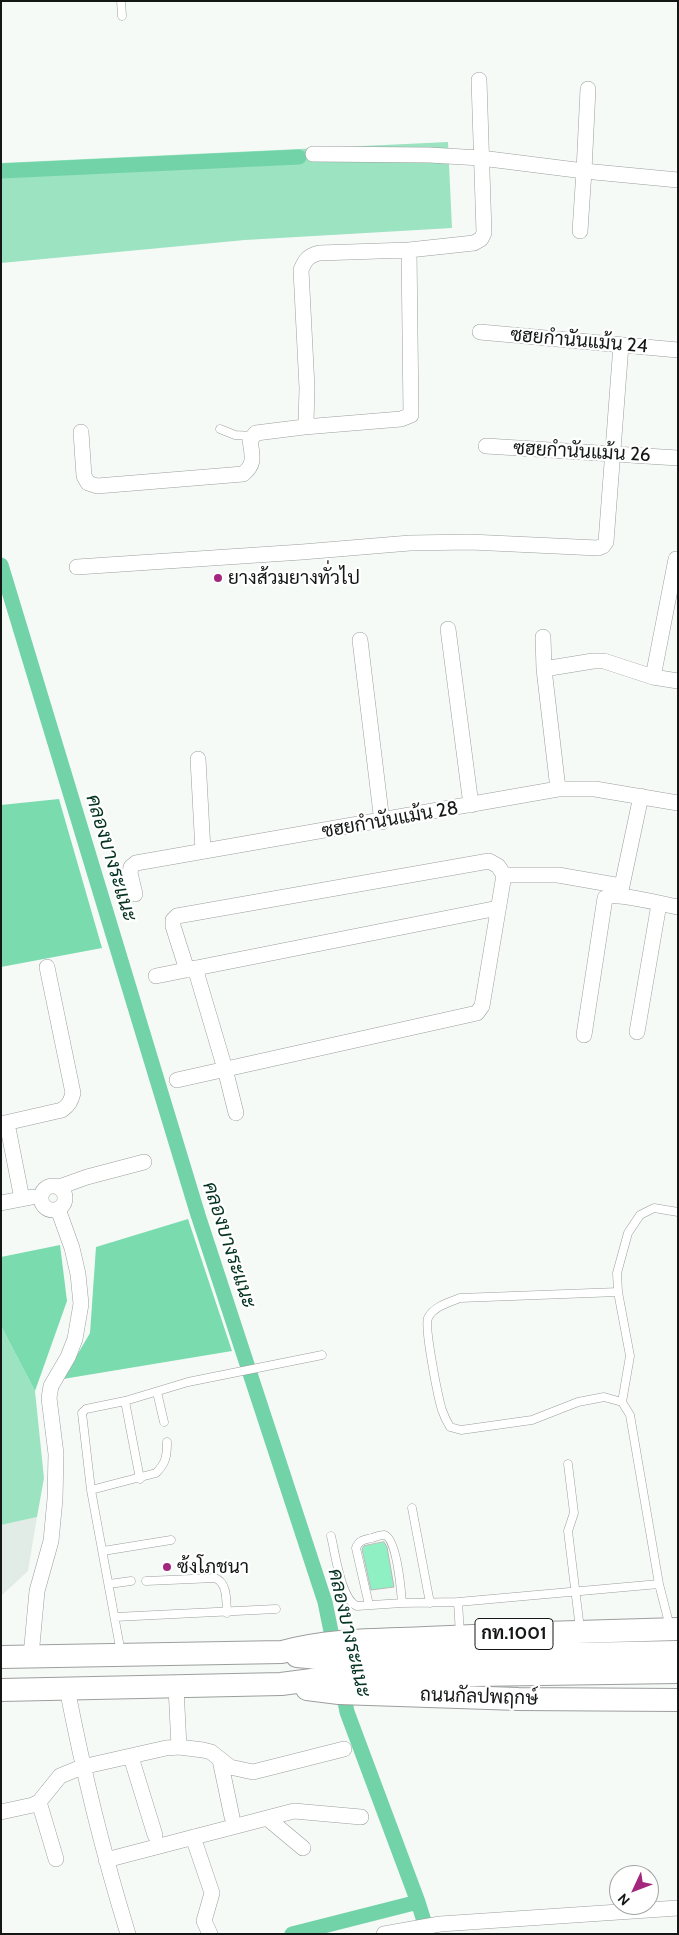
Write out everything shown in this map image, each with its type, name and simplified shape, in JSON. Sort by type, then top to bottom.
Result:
[{"type":"main road","name":"ถนนกัลปพฤกษ์","points":[[1,1690],[281,1684],[460,1636],[674,1629]]},
{"type":"main road","name":"ถนนกัลปพฤกษ์","points":[[1,1657],[282,1652],[311,1645],[344,1668],[518,1699],[678,1700]]},
{"type":"main road","name":"ถนนกัลปพฤกษ์","points":[[344,1668],[678,1652]]},
{"type":"main road","name":"ถนนกัลปพฤกษ์","points":[[344,1668],[678,1672]]},
{"type":"street","points":[[304,427],[306,422],[307,388],[301,270],[304,260],[311,255],[319,253],[409,250],[474,243],[481,239],[484,233],[479,80]]},
{"type":"street","points":[[580,231],[588,90]]},
{"type":"street","points":[[313,154],[430,155],[481,158],[678,180]]},
{"type":"street","points":[[81,432],[84,476],[88,483],[97,486],[243,474],[250,468],[253,459],[250,440],[256,433],[401,419],[411,415],[409,250]]},
{"type":"street","name":"ซฮยกำนันแม้น 24","points":[[480,332],[678,350]]},
{"type":"street","points":[[77,567],[293,553],[410,542],[470,542],[598,548],[603,546],[606,542],[621,345]]},
{"type":"street","name":"ซฮยกำนันแม้น 26","points":[[486,446],[612,452],[678,458]]},
{"type":"street","points":[[653,677],[674,593],[676,559]]},
{"type":"street","points":[[448,628],[471,805]]},
{"type":"street","points":[[543,638],[544,669],[558,789]]},
{"type":"street","points":[[360,640],[382,822]]},
{"type":"street","points":[[544,669],[593,660],[604,661],[653,677],[678,681]]},
{"type":"street","points":[[198,759],[203,851]]},
{"type":"street","name":"ซฮยกำนันแม้น 28","points":[[135,894],[130,873],[132,866],[136,863],[382,822],[558,789],[595,789],[678,803]]},
{"type":"street","points":[[620,891],[641,796]]},
{"type":"street","points":[[177,1080],[225,1069],[477,1013],[482,1006],[504,875],[498,866],[489,861],[177,916],[173,920],[173,926],[191,969],[225,1069],[236,1112]]},
{"type":"street","points":[[504,875],[558,875],[620,891],[659,904],[678,907]]},
{"type":"street","points":[[584,1035],[605,898],[620,891]]},
{"type":"street","points":[[637,1032],[659,904]]},
{"type":"street","points":[[156,976],[498,908]]},
{"type":"street","points":[[22,1199],[4,1124],[62,1110],[72,1099],[73,1093],[47,967]]},
{"type":"street","points":[[1,1203],[40,1196],[48,1187],[59,1187],[87,1177],[144,1162]]},
{"type":"street","points":[[58,1209],[65,1200],[64,1193],[59,1187]]},
{"type":"street","points":[[40,1196],[42,1203],[47,1209],[58,1209]]},
{"type":"street","points":[[31,1656],[37,1591],[51,1541],[55,1509],[56,1454],[49,1398],[51,1386],[76,1339],[81,1304],[78,1274],[72,1248],[58,1209]]},
{"type":"street","points":[[176,1687],[179,1747]]},
{"type":"street","points":[[67,1688],[82,1767],[106,1860],[128,1934]]},
{"type":"street","points":[[1,1812],[39,1802],[60,1776],[82,1767],[179,1747],[210,1752],[230,1767],[253,1772],[344,1750]]},
{"type":"street","points":[[131,1757],[155,1835]]},
{"type":"street","points":[[220,1760],[232,1817]]},
{"type":"street","points":[[39,1802],[56,1860]]},
{"type":"street","points":[[106,1860],[294,1811],[361,1817]]},
{"type":"street","points":[[267,1818],[303,1848]]},
{"type":"street","points":[[193,1837],[212,1893],[204,1921],[210,1934]]},
{"type":"street","points":[[384,1934],[440,1924],[678,1908]]},
{"type":"lane","points":[[121,1],[122,16]]},
{"type":"lane","points":[[220,429],[235,435],[252,436]]},
{"type":"lane","points":[[674,1629],[659,1584],[630,1415],[622,1402],[630,1356],[618,1292],[617,1273],[628,1233],[640,1215],[654,1208],[678,1212]]},
{"type":"lane","points":[[618,1292],[460,1298],[444,1304],[432,1312],[427,1320],[442,1410],[450,1427],[461,1430],[532,1420],[578,1402],[604,1397],[622,1402]]},
{"type":"lane","points":[[121,1654],[91,1490],[82,1413],[86,1409],[125,1401],[188,1382],[322,1355]]},
{"type":"lane","points":[[157,1392],[164,1422]]},
{"type":"lane","points":[[125,1401],[140,1479]]},
{"type":"lane","points":[[91,1490],[140,1479],[156,1473],[163,1466],[167,1456],[167,1442]]},
{"type":"lane","points":[[568,1464],[574,1513],[568,1531],[580,1631]]},
{"type":"lane","points":[[412,1508],[430,1603]]},
{"type":"lane","points":[[369,1605],[356,1548],[362,1540],[383,1535],[394,1545],[402,1603]]},
{"type":"lane","points":[[331,1536],[345,1594],[353,1605],[458,1602],[659,1584]]},
{"type":"lane","points":[[103,1551],[171,1540]]},
{"type":"lane","points":[[146,1581],[214,1578],[219,1580],[224,1590],[227,1612]]},
{"type":"lane","points":[[109,1584],[131,1581]]},
{"type":"lane","points":[[458,1602],[460,1636]]},
{"type":"lane","points":[[115,1617],[276,1609]]},
{"type":"shaded area","points":[[37,1517],[28,1571],[1,1596],[1,1525]]},
{"type":"green space","points":[[448,142],[452,228],[245,240],[1,263],[1,163]]},
{"type":"green space","points":[[59,799],[102,948],[1,967],[1,805]]},
{"type":"green space","points":[[188,1219],[232,1351],[63,1379],[90,1333],[96,1247]]},
{"type":"green space","points":[[60,1245],[67,1301],[35,1391],[1,1326],[1,1257]]},
{"type":"green space","points":[[1,1326],[35,1391],[44,1478],[37,1517],[1,1525]]},
{"type":"building","points":[[384,1542],[387,1547],[394,1587],[371,1590],[362,1549],[364,1546]]},
{"type":"waterway","points":[[1,171],[299,157]]},
{"type":"waterway","name":"คลองบางระแนะ","points":[[1,565],[198,1215],[325,1602],[335,1651]]},
{"type":"waterway","name":"คลองบางระแนะ","points":[[342,1686],[347,1712],[418,1902],[428,1934]]},
{"type":"waterway","points":[[292,1934],[418,1902]]},
{"type":"place","name":"ยางส้วมยางทั่วไป","points":[[218,578]]},
{"type":"place","name":"ซ้งโภชนา","points":[[167,1567]]}]
